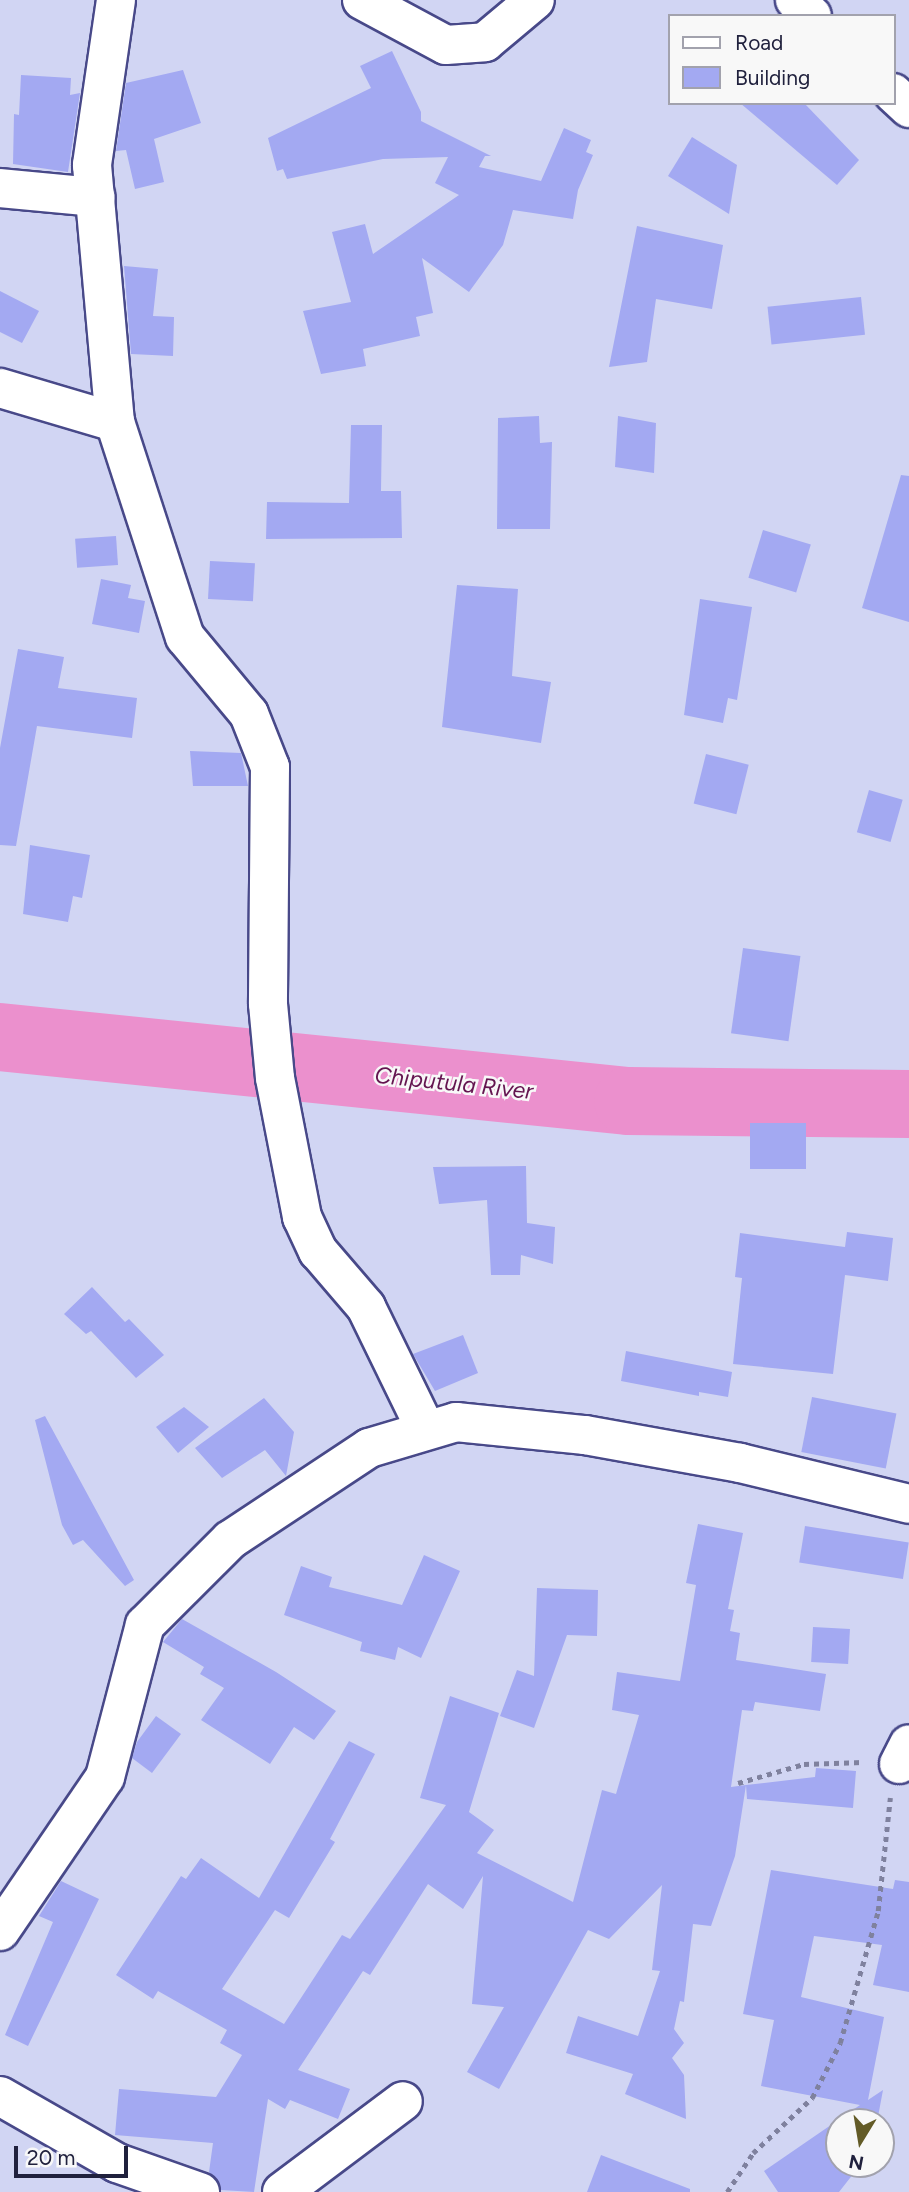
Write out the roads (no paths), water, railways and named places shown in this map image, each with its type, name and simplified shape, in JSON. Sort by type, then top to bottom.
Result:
[{"type":"street","points":[[116,0],[92,165],[101,295],[115,422],[186,637],[249,714],[270,767],[268,1004],[275,1078],[302,1217],[318,1251],[366,1307],[425,1428]]},
{"type":"street","points":[[362,0],[446,45],[485,43],[536,0]]},
{"type":"street","points":[[796,0],[810,14]]},
{"type":"street","points":[[895,95],[909,108]]},
{"type":"street","points":[[0,188],[96,197]]},
{"type":"street","points":[[0,388],[115,422]]},
{"type":"street","points":[[0,1931],[105,1777],[145,1625],[230,1540],[369,1448],[425,1428],[456,1422],[585,1435],[740,1463],[909,1504]]},
{"type":"street","points":[[0,2096],[117,2163],[200,2192]]},
{"type":"street","points":[[282,2192],[403,2101]]},
{"type":"waterway","name":"Chiputula River","points":[[0,1037],[628,1101],[909,1104]]}]
